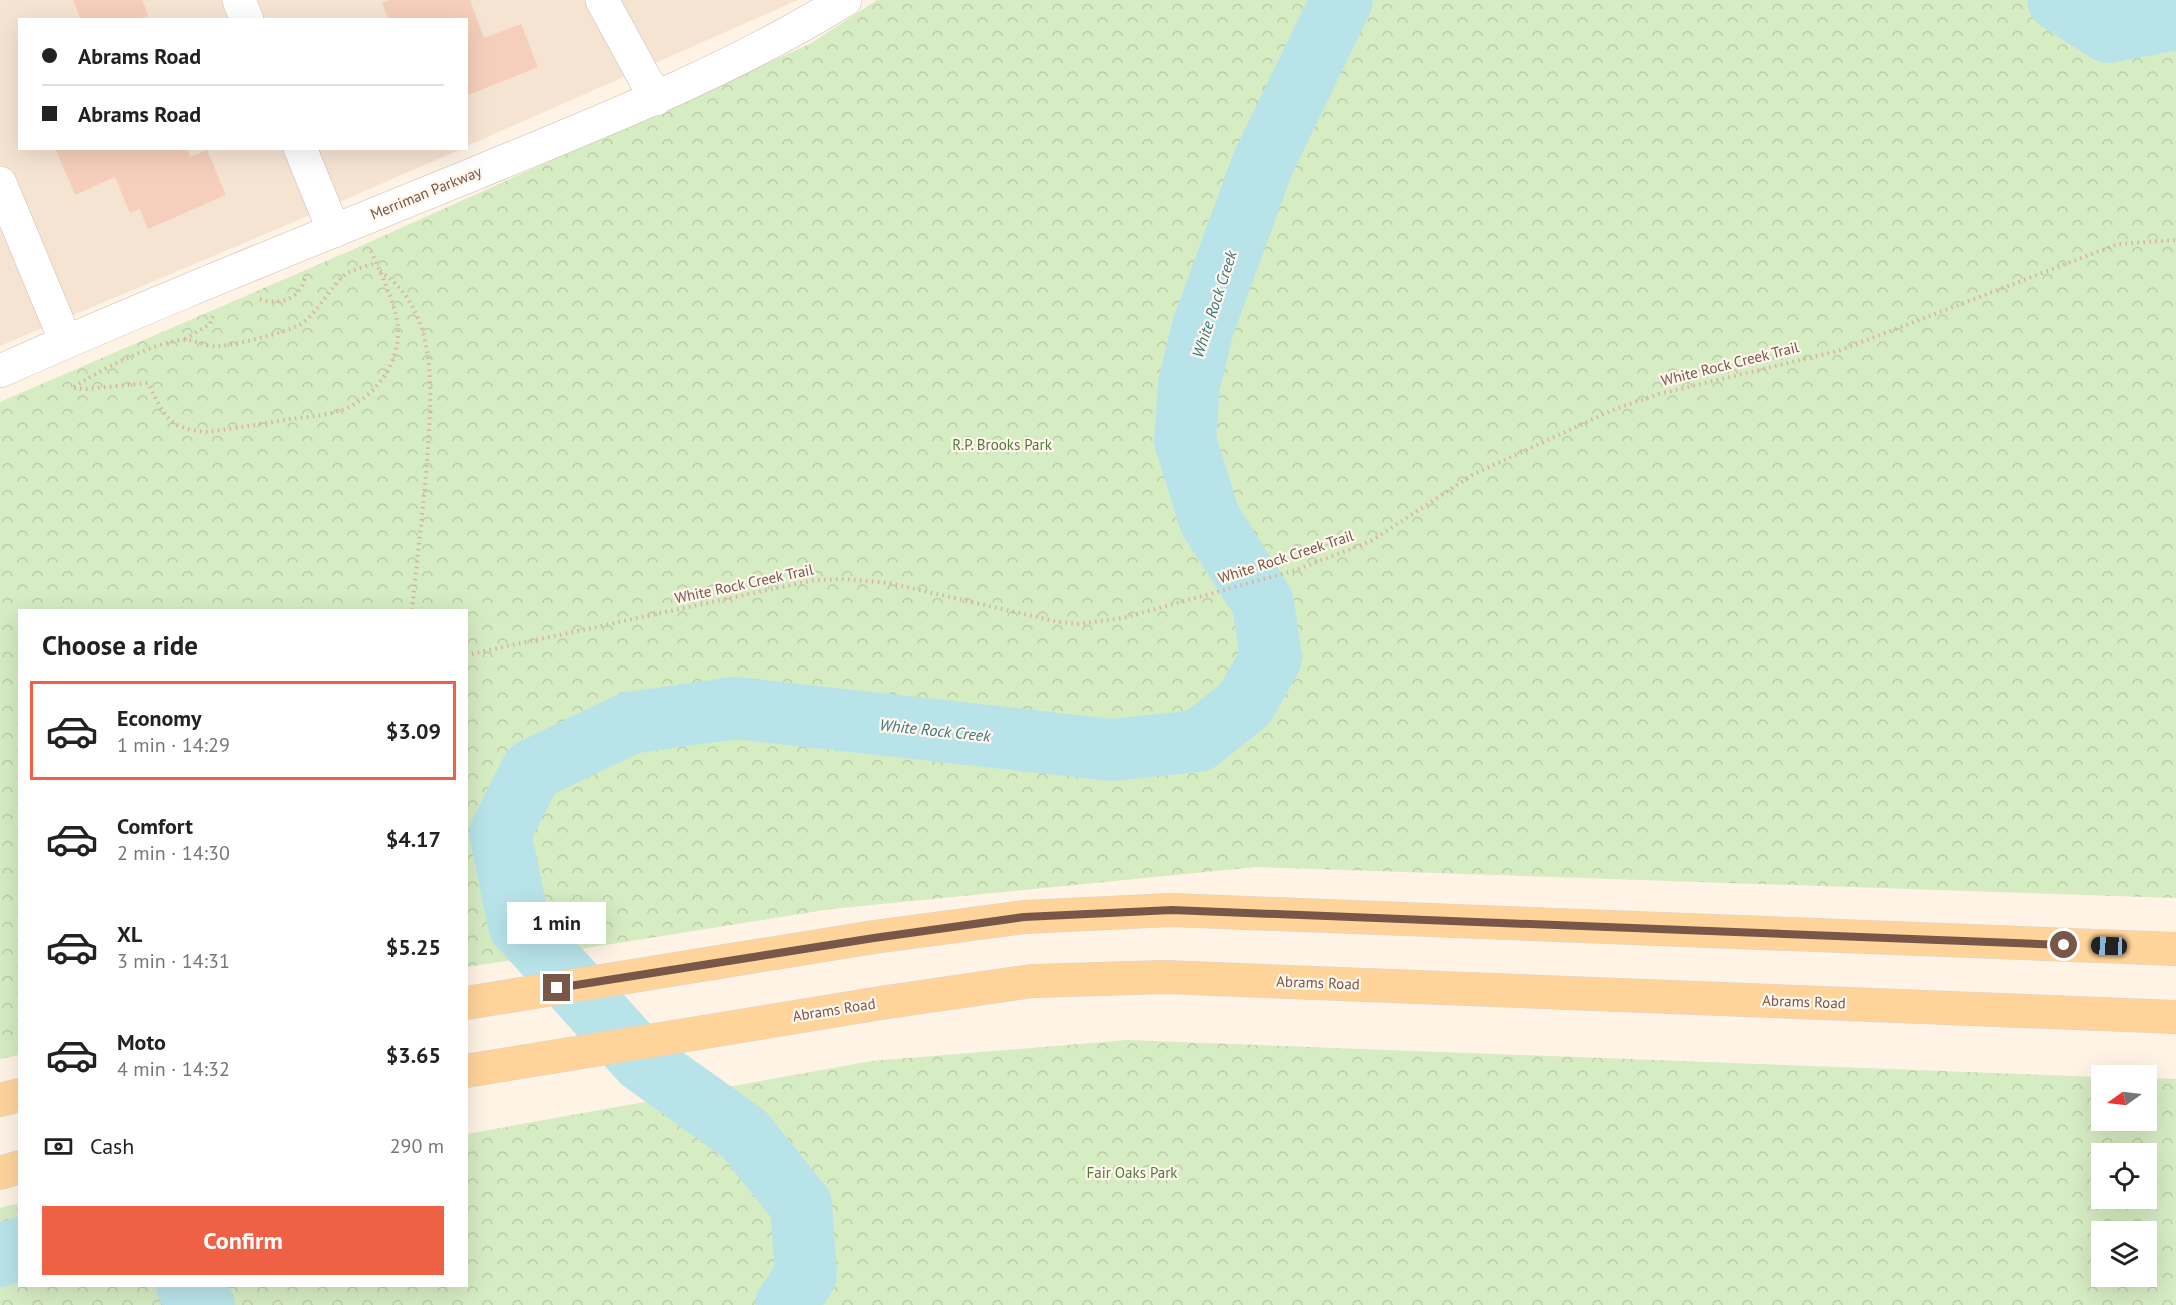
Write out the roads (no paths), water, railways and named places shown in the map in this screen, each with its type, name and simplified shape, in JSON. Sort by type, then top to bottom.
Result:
[{"type":"main road","points":[[468,1003],[862,939],[1013,919],[1172,910],[2176,949]]},
{"type":"main road","name":"Abrams Road","points":[[468,1071],[887,1002],[1032,981],[1165,977],[2176,1017]]},
{"type":"main road","points":[[0,1100],[18,1096]]},
{"type":"main road","points":[[0,1173],[18,1168]]},
{"type":"street","points":[[239,0],[246,18]]},
{"type":"street","points":[[602,0],[656,99]]},
{"type":"street","name":"Merriman Parkway","points":[[0,371],[656,99],[796,30],[845,0]]},
{"type":"street","points":[[301,150],[334,231]]},
{"type":"street","points":[[0,183],[66,342]]},
{"type":"waterway","name":"White Rock Creek","points":[[786,1305],[806,1275],[801,1205],[744,1134],[642,1061],[519,925],[500,833],[532,770],[630,723],[735,708],[1112,750],[1198,741],[1245,704],[1271,658],[1263,603],[1210,520],[1185,440],[1189,385],[1203,327],[1263,163],[1342,0]]},
{"type":"waterway","name":"White Rock Creek","points":[[2058,0],[2108,32],[2176,19]]},
{"type":"waterway","name":"White Rock Creek","points":[[0,1256],[18,1249]]},
{"type":"waterway","name":"White Rock Creek","points":[[188,1287],[204,1305]]},
{"type":"park label","name":"R.P. Brooks Park","points":[[1002,445]]},
{"type":"park label","name":"Fair Oaks Park","points":[[1132,1173]]}]
